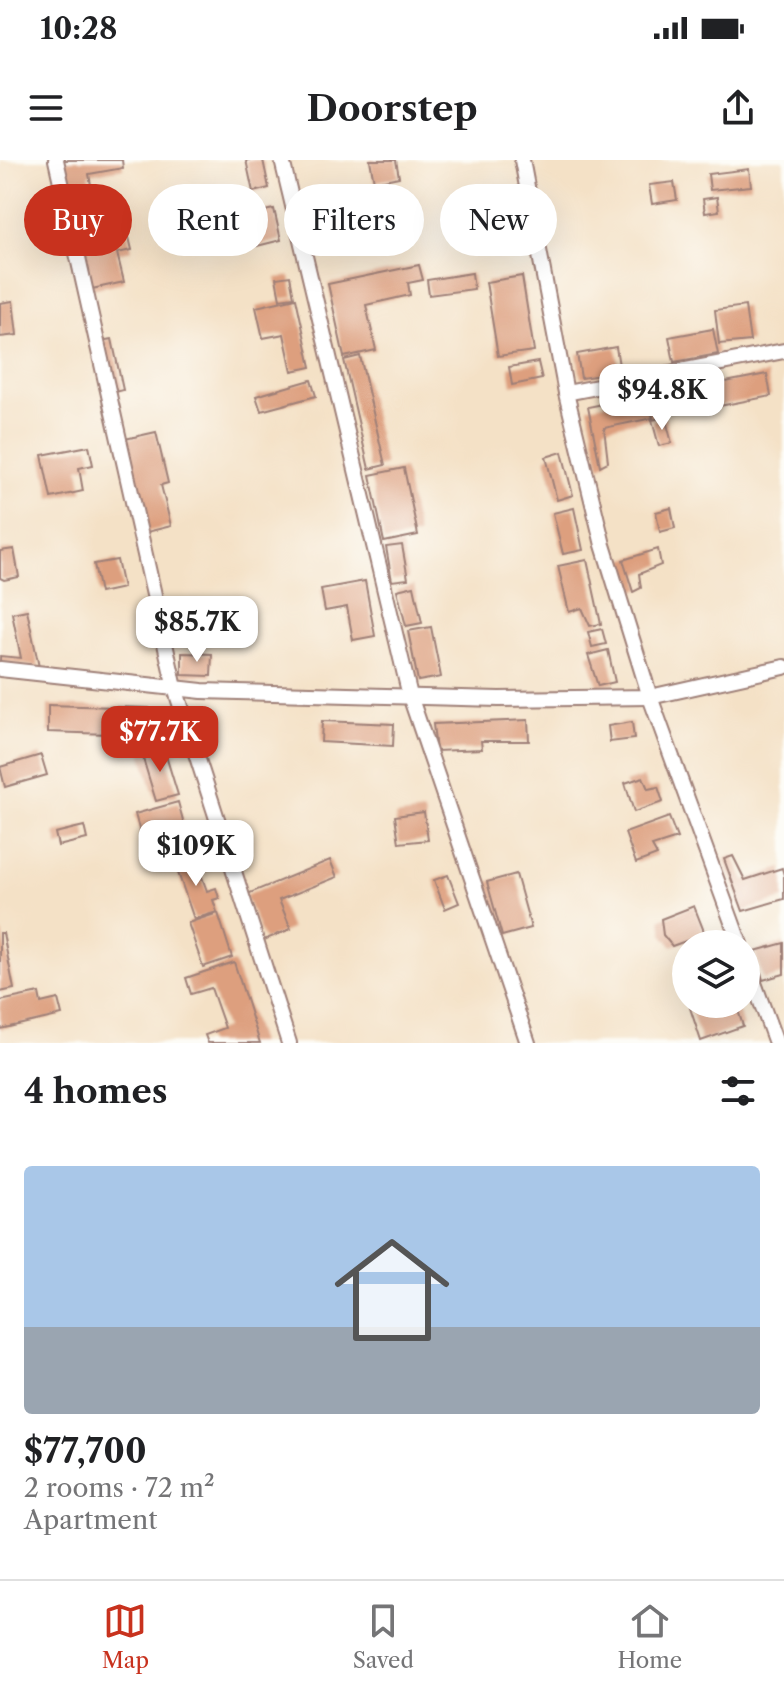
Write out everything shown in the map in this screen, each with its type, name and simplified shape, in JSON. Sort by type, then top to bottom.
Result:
[{"type":"street","points":[[56,160],[175,688],[289,1043]]},
{"type":"street","points":[[282,160],[410,696],[528,1043]]},
{"type":"street","points":[[522,160],[566,393],[603,545],[650,697],[735,930]]},
{"type":"street","points":[[566,393],[784,351]]},
{"type":"street","points":[[0,669],[202,691],[499,699],[650,697],[784,667]]},
{"type":"street","points":[[760,999],[776,1043]]},
{"type":"building","points":[[62,160],[122,160],[123,168],[89,174],[91,184],[66,184]]},
{"type":"building","points":[[246,160],[263,160],[269,188],[268,184],[251,184]]},
{"type":"building","points":[[370,160],[396,160],[399,177],[374,182]]},
{"type":"building","points":[[749,169],[751,186],[710,190],[708,174]]},
{"type":"building","points":[[674,182],[677,200],[652,204],[649,185]]},
{"type":"building","points":[[717,197],[719,211],[705,213],[703,199]]},
{"type":"building","points":[[274,209],[281,240],[268,243],[268,210]]},
{"type":"building","points":[[85,256],[118,256],[124,282],[92,289]]},
{"type":"building","points":[[419,265],[423,280],[408,283],[410,295],[366,305],[376,350],[344,357],[328,284]]},
{"type":"building","points":[[472,273],[474,289],[429,295],[427,280]]},
{"type":"building","points":[[290,276],[294,297],[280,299],[276,278]]},
{"type":"building","points":[[522,276],[534,351],[498,356],[486,282]]},
{"type":"building","points":[[296,298],[311,367],[292,371],[284,334],[263,338],[256,307]]},
{"type":"building","points":[[13,301],[17,335],[0,337],[0,303]]},
{"type":"building","points":[[745,306],[750,341],[719,344],[715,310]]},
{"type":"building","points":[[713,329],[718,354],[674,362],[669,337]]},
{"type":"building","points":[[112,339],[123,390],[111,393],[100,341]]},
{"type":"building","points":[[616,347],[620,372],[581,378],[577,354]]},
{"type":"building","points":[[360,356],[385,465],[369,469],[344,360]]},
{"type":"building","points":[[538,362],[542,379],[512,385],[509,367]]},
{"type":"building","points":[[767,374],[771,396],[714,407],[710,385]]},
{"type":"building","points":[[311,380],[316,396],[261,411],[256,396]]},
{"type":"building","points":[[648,395],[653,418],[604,428],[608,462],[600,466],[588,407]]},
{"type":"building","points":[[665,417],[672,443],[659,446],[652,420]]},
{"type":"building","points":[[156,432],[168,483],[161,485],[171,526],[147,532],[125,439]]},
{"type":"building","points":[[89,446],[93,465],[79,468],[83,491],[51,498],[42,455]]},
{"type":"building","points":[[562,452],[573,495],[557,500],[546,457]]},
{"type":"building","points":[[404,468],[418,535],[384,542],[370,475]]},
{"type":"building","points":[[574,508],[583,550],[563,554],[553,513]]},
{"type":"building","points":[[671,508],[675,528],[660,532],[656,512]]},
{"type":"building","points":[[402,545],[408,579],[392,581],[386,547]]},
{"type":"building","points":[[14,549],[19,577],[4,580],[0,578],[0,551]]},
{"type":"building","points":[[658,549],[661,565],[639,574],[641,588],[633,592],[623,560]]},
{"type":"building","points":[[117,560],[123,588],[100,593],[94,564]]},
{"type":"building","points":[[587,560],[601,624],[590,626],[582,608],[569,612],[558,566]]},
{"type":"building","points":[[365,581],[375,636],[353,640],[347,607],[325,611],[321,589]]},
{"type":"building","points":[[414,586],[422,623],[406,626],[397,590]]},
{"type":"building","points":[[27,610],[39,667],[0,662],[0,656],[21,658],[12,613]]},
{"type":"building","points":[[431,627],[441,677],[418,681],[408,631]]},
{"type":"building","points":[[602,629],[606,644],[592,647],[588,632]]},
{"type":"building","points":[[608,650],[615,682],[598,686],[588,655]]},
{"type":"building","points":[[182,653],[212,654],[211,676],[182,675]]},
{"type":"building","points":[[48,705],[149,708],[147,747],[110,746],[110,734],[48,732]]},
{"type":"building","points":[[528,720],[529,741],[481,741],[482,749],[436,751],[433,724]]},
{"type":"building","points":[[322,721],[394,724],[393,746],[321,742]]},
{"type":"building","points":[[632,722],[634,739],[610,742],[608,726]]},
{"type":"building","points":[[163,746],[178,795],[156,801],[141,752]]},
{"type":"building","points":[[41,755],[47,775],[5,787],[0,767]]},
{"type":"building","points":[[643,777],[648,789],[658,787],[663,802],[634,812],[625,783]]},
{"type":"building","points":[[178,802],[187,835],[144,847],[135,814]]},
{"type":"building","points":[[424,812],[428,840],[399,843],[395,816]]},
{"type":"building","points":[[669,817],[677,838],[652,846],[657,855],[636,863],[625,833]]},
{"type":"building","points":[[84,826],[87,839],[58,846],[55,833]]},
{"type":"building","points":[[194,855],[207,891],[216,888],[219,898],[213,900],[217,912],[194,919],[174,861]]},
{"type":"building","points":[[733,856],[745,880],[782,868],[784,899],[743,911],[724,859]]},
{"type":"building","points":[[330,860],[337,877],[279,900],[291,929],[264,940],[245,895]]},
{"type":"building","points":[[516,874],[531,928],[502,936],[487,882]]},
{"type":"building","points":[[448,875],[459,903],[445,909],[434,880]]},
{"type":"building","points":[[694,906],[703,930],[672,930],[672,946],[663,935],[661,919]]},
{"type":"building","points":[[218,913],[232,957],[203,967],[188,923]]},
{"type":"building","points":[[0,933],[3,933],[14,989],[0,992]]},
{"type":"building","points":[[784,943],[784,974],[763,980],[760,950]]},
{"type":"building","points":[[234,962],[260,1043],[208,1043],[205,1035],[225,1028],[211,988],[191,994],[186,978]]},
{"type":"building","points":[[39,993],[41,1003],[58,999],[62,1015],[0,1029],[0,1001]]},
{"type":"building","points":[[693,1018],[740,1018],[743,1026],[701,1041]]}]
